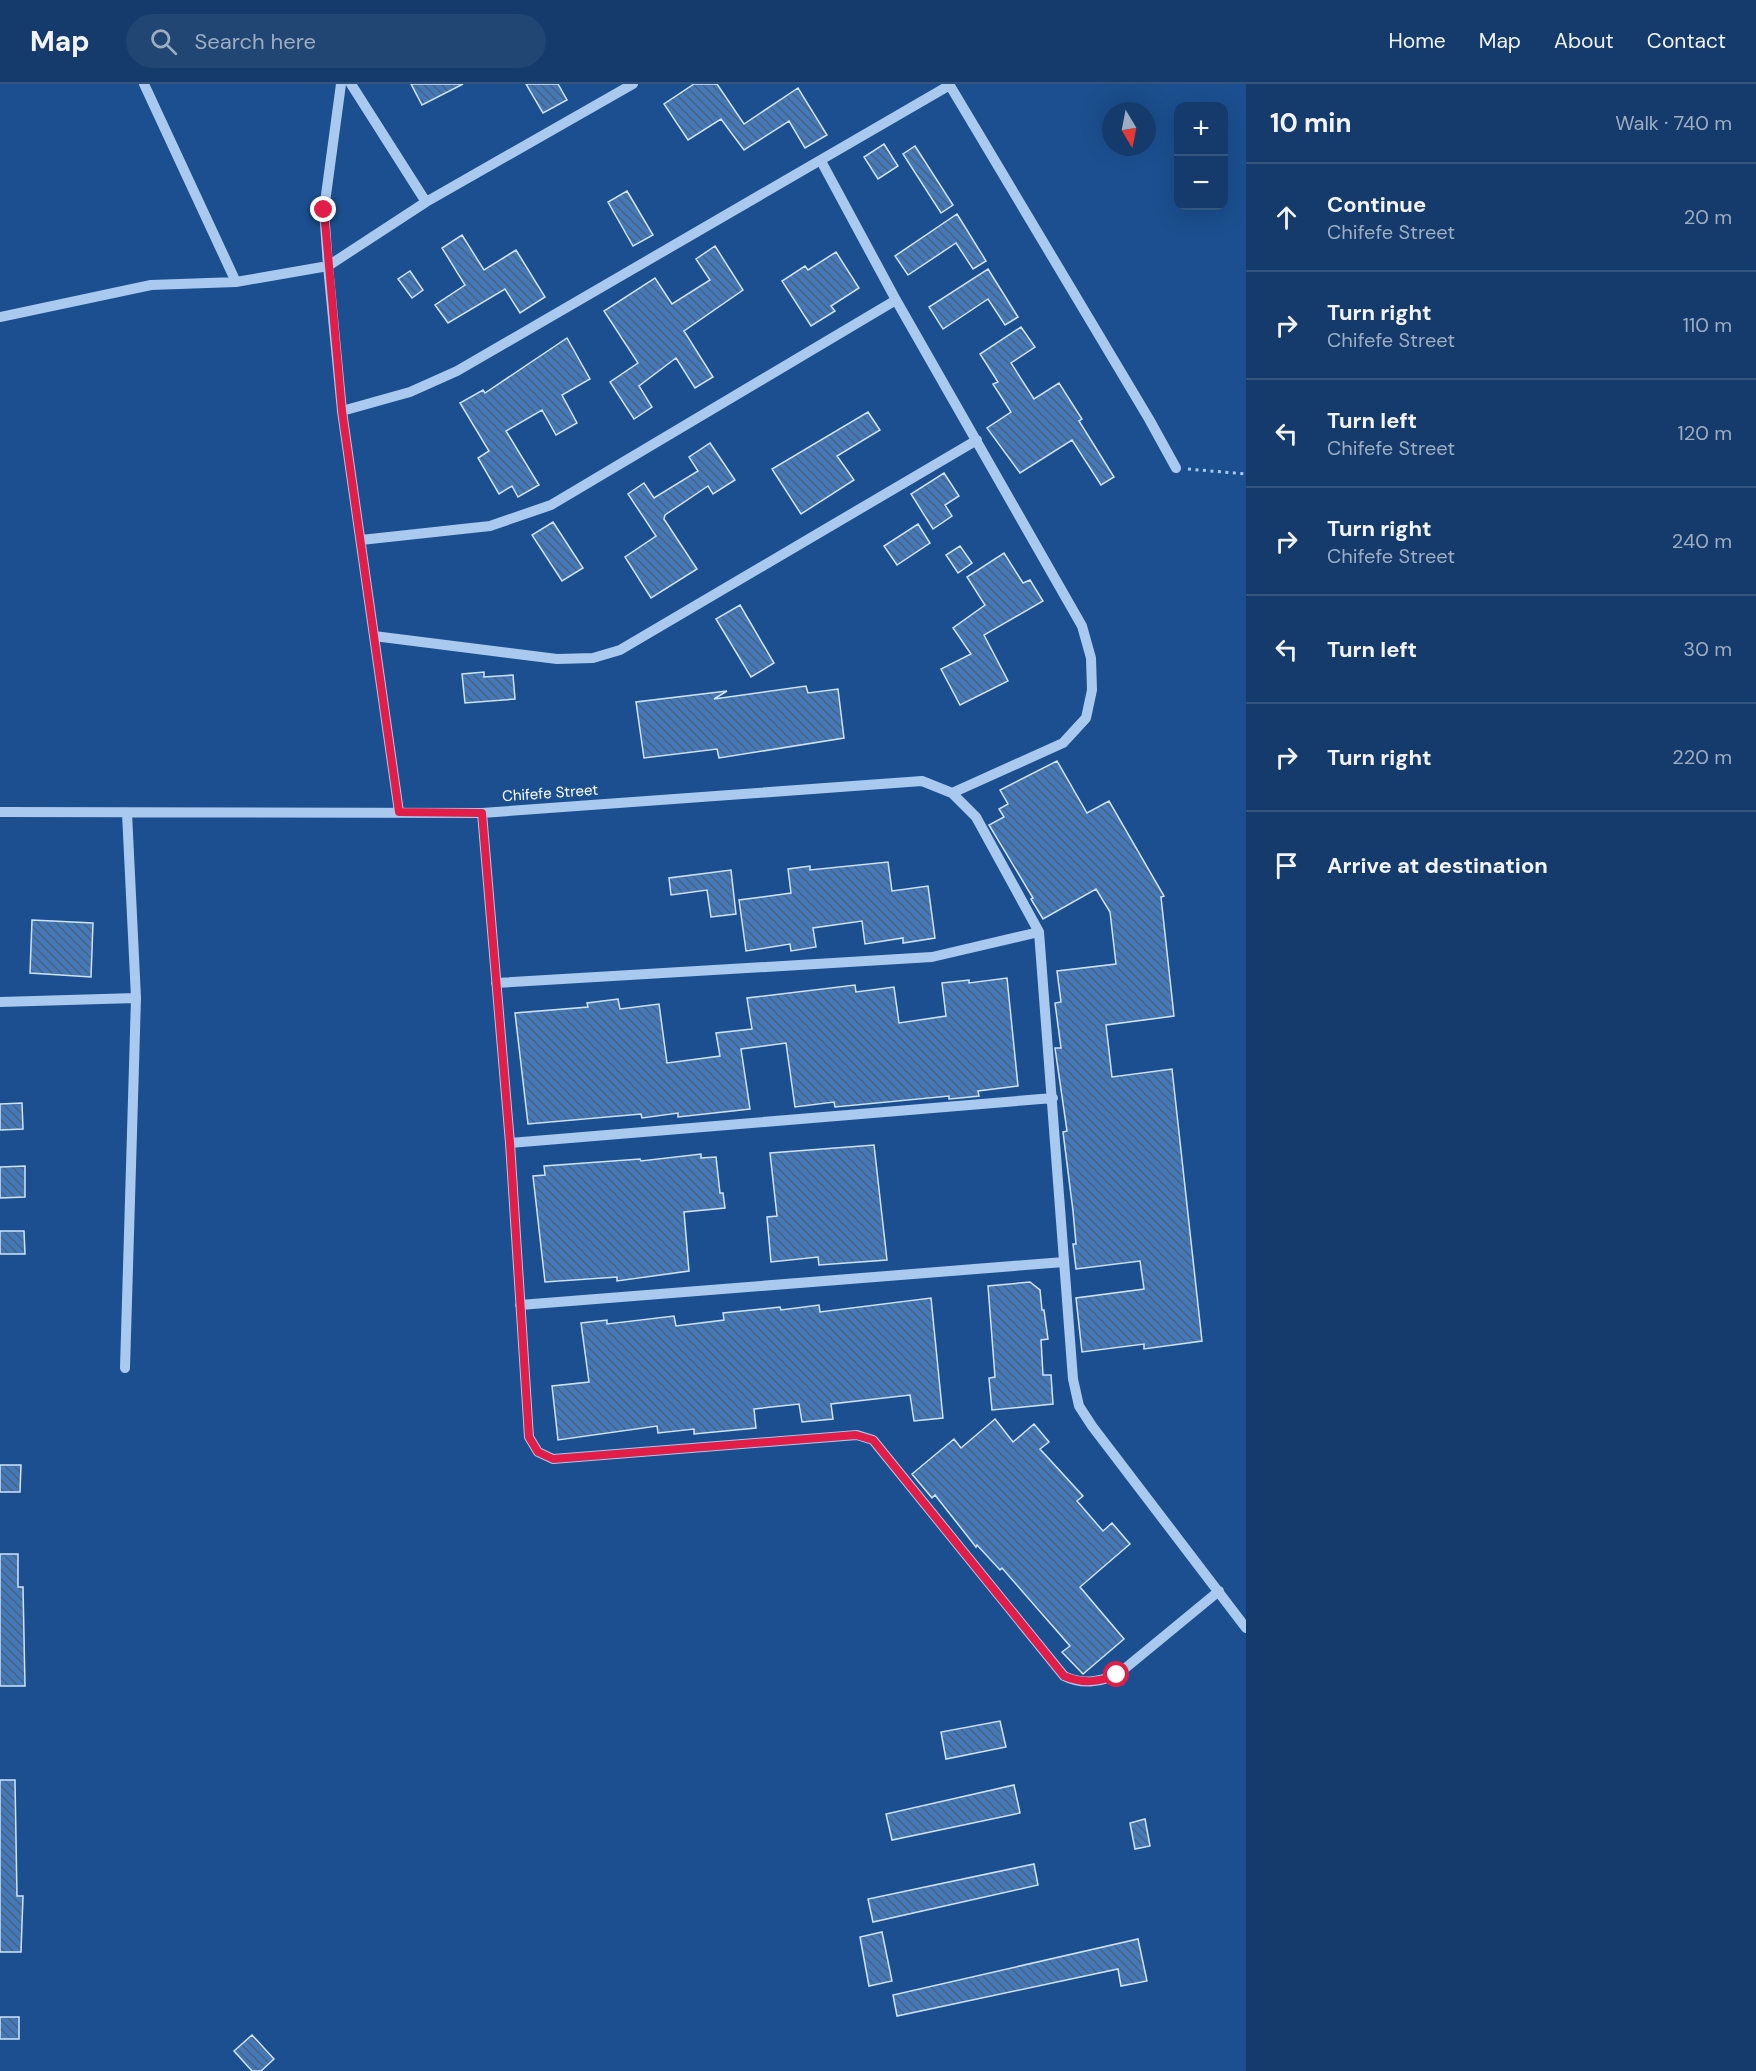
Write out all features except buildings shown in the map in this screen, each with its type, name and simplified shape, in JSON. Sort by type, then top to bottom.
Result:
[{"type":"street","points":[[144,84],[236,282]]},
{"type":"street","points":[[341,84],[324,210],[328,266],[342,411],[399,812]]},
{"type":"street","points":[[351,84],[426,202]]},
{"type":"street","points":[[0,317],[151,285],[236,282],[328,266],[426,202],[633,84]]},
{"type":"street","points":[[342,411],[410,392],[457,371],[950,85],[1149,418],[1176,468]]},
{"type":"street","points":[[821,161],[896,300],[1082,626],[1091,658],[1092,690],[1086,718],[1063,743],[952,792]]},
{"type":"street","points":[[361,540],[490,526],[551,505],[896,300]]},
{"type":"street","points":[[374,636],[557,659],[592,658],[620,650],[977,440]]},
{"type":"street","name":"Chifefe Street","points":[[1040,932],[976,817],[952,792],[922,781],[482,813],[510,1143],[529,1437],[538,1452],[553,1459],[856,1435],[873,1440],[1064,1676],[1076,1682],[1098,1682],[1117,1675],[1219,1591]]},
{"type":"street","points":[[0,812],[482,813]]},
{"type":"street","points":[[125,1368],[136,998],[127,813]]},
{"type":"street","points":[[496,982],[932,957],[1040,932],[1073,1379],[1079,1406],[1246,1628]]},
{"type":"street","points":[[0,1002],[136,998]]},
{"type":"street","points":[[510,1143],[1053,1098]]},
{"type":"street","points":[[520,1305],[1064,1262]]},
{"type":"path","points":[[1176,468],[1246,474]]},
{"type":"route","points":[[324,210],[342,411],[399,812],[482,813],[510,1143],[529,1437],[538,1452],[553,1459],[856,1435],[873,1440],[1064,1676],[1076,1682],[1098,1682],[1117,1675]]}]
